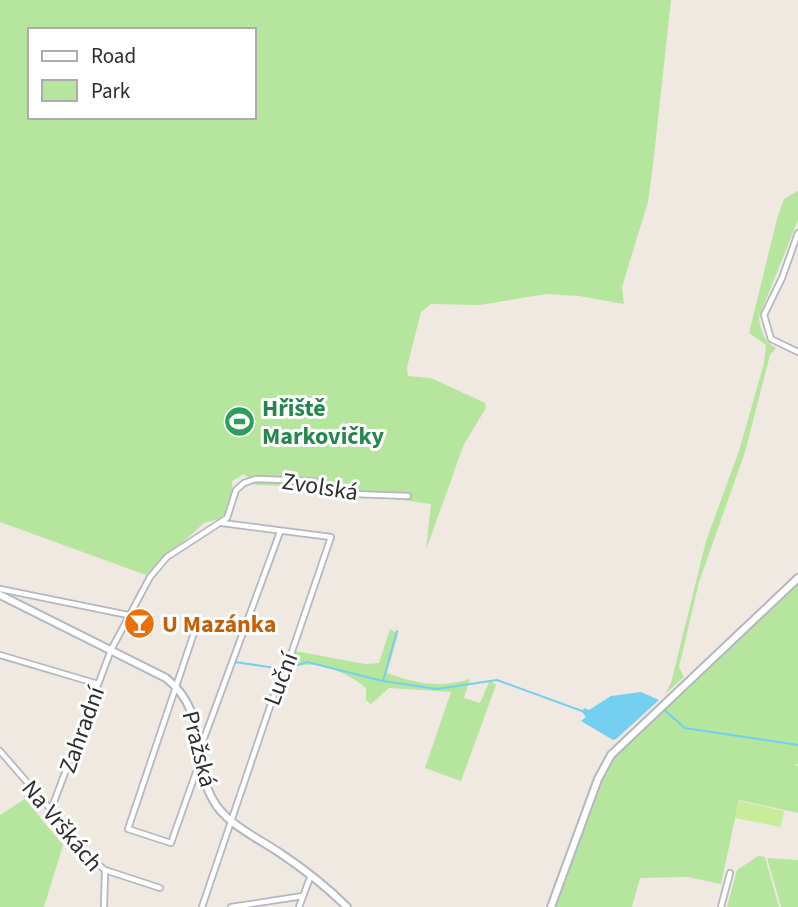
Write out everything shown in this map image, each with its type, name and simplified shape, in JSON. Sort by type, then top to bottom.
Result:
[{"type":"street","points":[[798,233],[782,278],[764,315],[771,339],[798,352]]},
{"type":"street","name":"Zvolská","points":[[221,522],[227,518],[236,490],[244,483],[256,479],[313,481],[354,494],[408,496]]},
{"type":"street","points":[[111,650],[150,577],[167,557],[221,522],[280,532],[171,843],[128,829],[196,627]]},
{"type":"street","name":"Luční","points":[[202,907],[230,820],[331,537],[280,532]]},
{"type":"street","points":[[551,907],[598,779],[611,755],[798,578]]},
{"type":"street","points":[[0,589],[128,615]]},
{"type":"street","name":"Pražská","points":[[0,595],[111,650],[177,687],[196,717],[200,755],[212,798],[230,820],[311,875],[347,907]]},
{"type":"street","name":"Zahradní","points":[[51,810],[111,650]]},
{"type":"street","points":[[0,655],[98,684]]},
{"type":"street","name":"Na Vrškách","points":[[0,751],[51,810],[72,843],[105,870],[104,907]]},
{"type":"street","points":[[105,870],[160,888]]},
{"type":"street","points":[[721,907],[730,873]]},
{"type":"street","points":[[299,907],[311,875]]},
{"type":"street","points":[[232,907],[303,896]]},
{"type":"green space","points":[[0,0],[671,0],[648,202],[622,287],[624,304],[579,296],[546,294],[480,305],[431,304],[421,312],[407,367],[408,376],[431,378],[485,403],[486,408],[464,444],[426,550],[431,504],[301,486],[256,485],[244,474],[232,481],[233,495],[227,512],[219,519],[204,523],[146,575],[0,522]]},
{"type":"green space","points":[[798,191],[798,220],[759,317],[763,335],[776,348],[770,355],[745,452],[699,582],[679,667],[684,677],[665,694],[671,683],[706,541],[739,451],[764,363],[766,345],[749,333],[777,219],[784,199]]},
{"type":"green space","name":"Hřiště Markovičky","points":[[232,409],[248,409],[247,436],[231,435]]},
{"type":"green space","points":[[798,583],[798,763],[795,766],[798,766],[798,813],[739,800],[721,884],[688,877],[640,878],[632,907],[555,907],[606,770],[614,758]]},
{"type":"green space","points":[[390,629],[398,634],[387,673],[428,684],[470,679],[464,698],[480,703],[490,680],[496,685],[461,781],[425,768],[451,692],[389,688],[371,704],[366,700],[366,688],[341,672],[309,665],[291,669],[295,651],[365,664],[379,663]]},
{"type":"green space","points":[[25,799],[63,845],[44,907],[0,907],[0,815]]},
{"type":"green space","points":[[739,801],[784,811],[781,827],[735,818]]},
{"type":"green space","points":[[758,856],[765,857],[779,907],[727,907],[737,870]]},
{"type":"green space","points":[[767,858],[798,860],[798,907],[781,907]]},
{"type":"water","points":[[641,692],[659,700],[616,739],[613,740],[581,721],[586,717],[582,712],[584,708],[589,710],[611,696]]},
{"type":"waterway","points":[[383,681],[397,631]]},
{"type":"waterway","points":[[235,662],[282,669]]},
{"type":"waterway","points":[[287,669],[307,662],[383,681],[437,689],[497,680],[582,711]]},
{"type":"waterway","points":[[663,709],[685,728],[798,745]]},
{"type":"place","name":"Hřiště Markovičky","points":[[239,422]]},
{"type":"place","name":"U Mazánka","points":[[139,624]]}]
